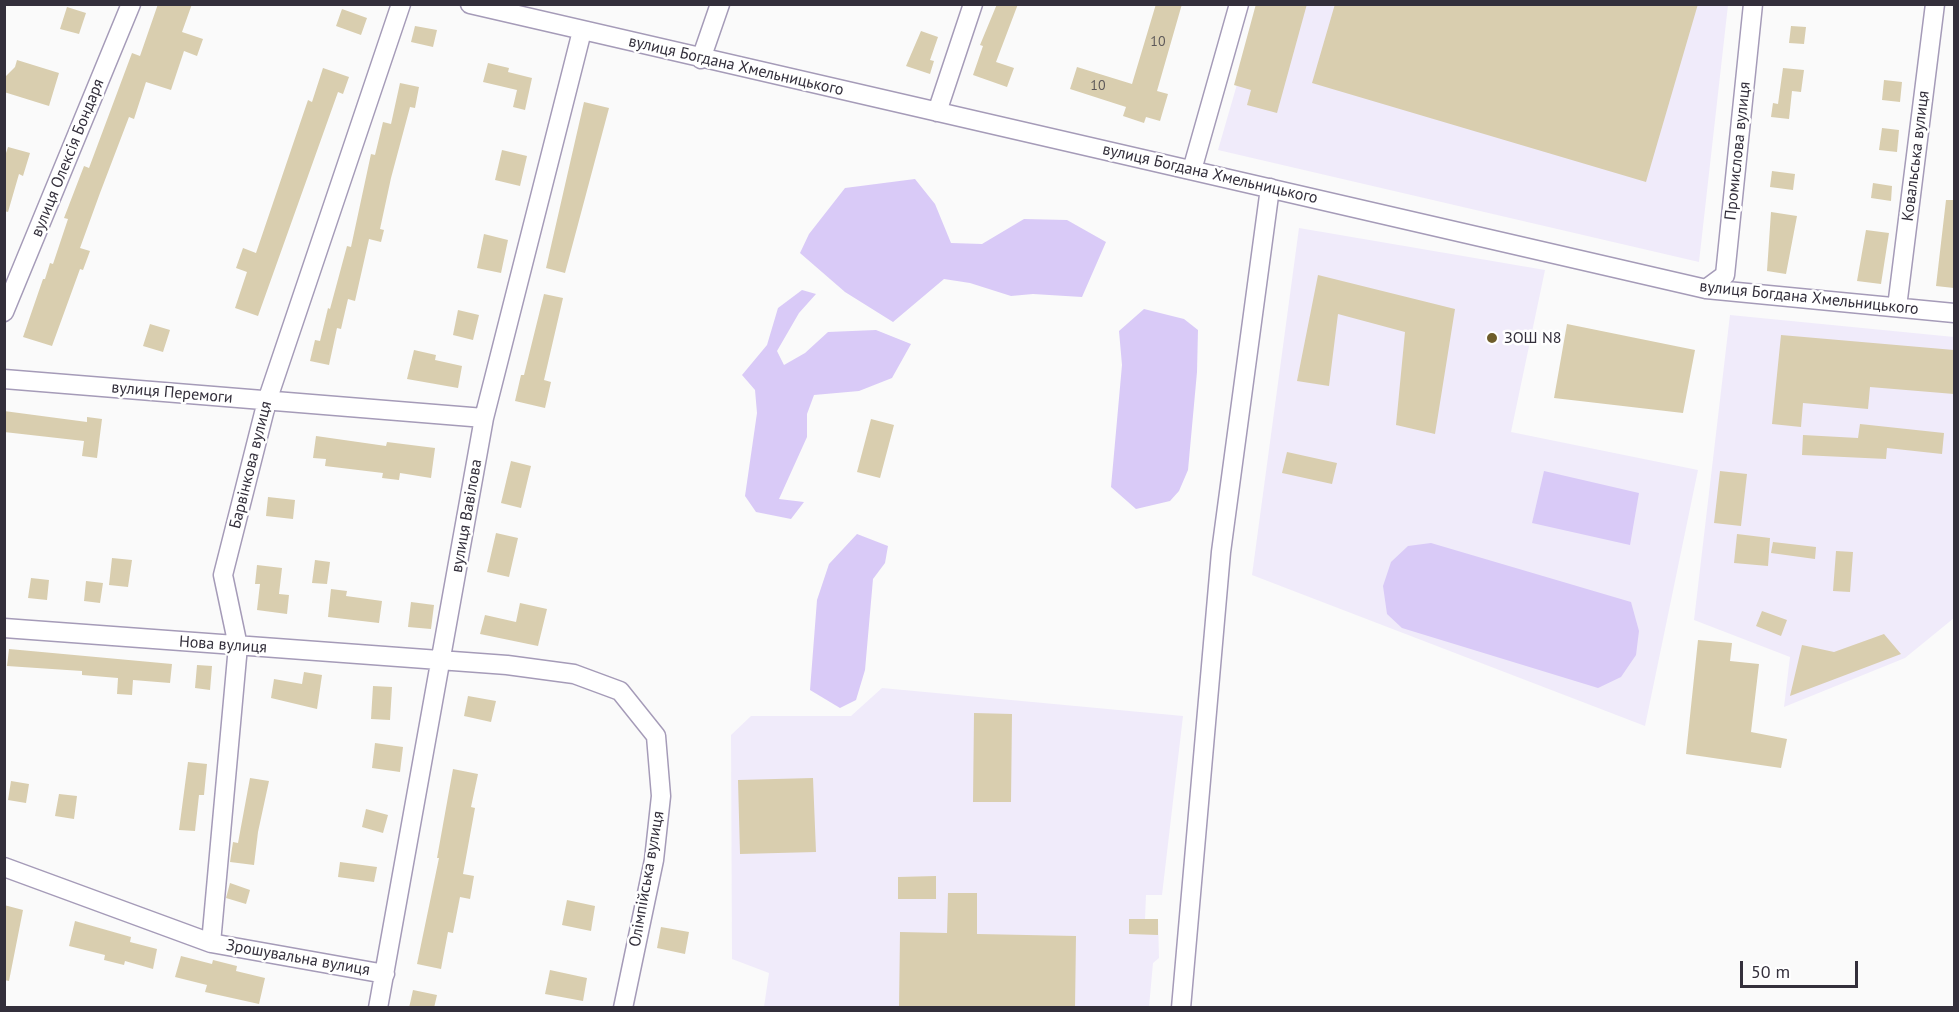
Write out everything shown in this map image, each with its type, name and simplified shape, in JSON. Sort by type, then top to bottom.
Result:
[{"type":"street","name":"вулиця Олексія Бондаря","points":[[4,312],[131,4]]},
{"type":"street","name":"Барвінкова вулиця","points":[[211,943],[238,646],[223,575],[267,401],[401,4]]},
{"type":"street","name":"вулиця Богдана Хмельницького","points":[[470,4],[1706,289],[1954,313]]},
{"type":"street","points":[[701,58],[720,4]]},
{"type":"street","points":[[937,112],[973,4]]},
{"type":"street","points":[[1192,170],[1239,4]]},
{"type":"street","name":"Промислова вулиця","points":[[1706,289],[1725,275],[1753,4]]},
{"type":"street","name":"Ковальська вулиця","points":[[1897,308],[1935,4]]},
{"type":"street","name":"вулиця Вавілова","points":[[378,1008],[484,418],[582,31]]},
{"type":"street","points":[[1181,1008],[1221,552],[1270,188]]},
{"type":"street","name":"вулиця Перемоги","points":[[4,379],[484,418]]},
{"type":"street","name":"Нова вулиця","points":[[4,628],[442,661]]},
{"type":"street","name":"Олімпійська вулиця","points":[[442,661],[507,665],[574,674],[620,691],[656,736],[661,796],[654,860],[622,1008]]},
{"type":"street","name":"Зрошувальна вулиця","points":[[4,867],[211,943],[385,974]]},
{"type":"shaded area","points":[[1260,5],[1728,5],[1699,262],[1218,150]]},
{"type":"shaded area","points":[[915,179],[935,204],[951,243],[982,244],[1024,219],[1067,220],[1106,242],[1082,297],[1033,294],[1011,296],[970,283],[944,279],[893,322],[845,292],[800,253],[809,234],[845,188]]},
{"type":"shaded area","points":[[1299,228],[1545,270],[1511,432],[1698,470],[1645,726],[1252,575]]},
{"type":"shaded area","points":[[802,290],[816,294],[799,313],[777,351],[784,365],[805,353],[828,332],[876,330],[911,344],[892,378],[859,391],[814,395],[807,414],[807,437],[779,499],[804,502],[791,519],[756,512],[745,496],[757,413],[755,390],[742,375],[767,345],[778,308]]},
{"type":"shaded area","points":[[1144,309],[1184,319],[1198,330],[1197,372],[1188,470],[1179,491],[1170,501],[1136,509],[1111,487],[1122,365],[1119,331]]},
{"type":"shaded area","points":[[1730,315],[1954,337],[1954,618],[1905,658],[1784,707],[1790,657],[1694,620]]},
{"type":"shaded area","points":[[1544,471],[1639,493],[1630,545],[1532,523]]},
{"type":"shaded area","points":[[857,534],[888,546],[885,563],[873,579],[865,670],[856,700],[840,708],[810,690],[817,600],[829,564]]},
{"type":"shaded area","points":[[1431,543],[1631,602],[1639,631],[1636,655],[1621,677],[1598,688],[1402,628],[1387,614],[1383,586],[1391,562],[1408,546]]},
{"type":"shaded area","points":[[882,688],[1183,716],[1162,895],[1146,895],[1145,919],[1158,919],[1159,958],[1153,963],[1149,1007],[764,1007],[769,973],[732,959],[731,735],[751,716],[851,716]]},
{"type":"building","points":[[158,4],[192,4],[182,32],[203,39],[197,56],[184,51],[171,90],[146,82],[134,119],[129,117],[80,248],[90,251],[83,270],[80,269],[52,346],[23,337],[43,279],[45,279],[50,263],[53,264],[68,219],[64,218],[84,166],[89,168],[132,53],[140,56]]},
{"type":"building","points":[[997,4],[1018,4],[996,62],[1014,68],[1007,87],[973,75],[983,46],[980,45]]},
{"type":"building","points":[[1156,4],[1182,4],[1157,91],[1168,94],[1160,121],[1146,117],[1144,123],[1123,116],[1126,107],[1070,89],[1077,67],[1132,84]]},
{"type":"building","points":[[1256,4],[1307,4],[1277,113],[1247,105],[1251,90],[1234,85]]},
{"type":"building","points":[[1335,4],[1698,4],[1646,182],[1312,83]]},
{"type":"building","points":[[67,7],[86,13],[79,34],[60,29]]},
{"type":"building","points":[[342,9],[367,18],[361,35],[336,26]]},
{"type":"building","points":[[415,26],[437,30],[433,47],[411,42]]},
{"type":"building","points":[[1791,26],[1806,27],[1804,44],[1789,43]]},
{"type":"building","points":[[921,31],[938,37],[930,60],[934,61],[930,74],[906,66]]},
{"type":"building","points":[[17,60],[59,73],[49,106],[4,92],[4,78],[15,67]]},
{"type":"building","points":[[488,63],[509,68],[508,72],[532,78],[525,110],[513,107],[517,90],[483,82]]},
{"type":"building","points":[[323,68],[349,77],[343,94],[338,92],[258,316],[235,308],[247,272],[236,268],[243,248],[256,253],[308,100],[312,102]]},
{"type":"building","points":[[1783,68],[1804,70],[1801,92],[1792,91],[1789,119],[1771,117],[1773,103],[1778,104]]},
{"type":"building","points":[[1884,80],[1902,82],[1900,102],[1882,100]]},
{"type":"building","points":[[400,83],[419,87],[415,108],[410,107],[391,178],[380,229],[384,230],[381,242],[369,239],[355,301],[348,299],[341,329],[337,328],[329,365],[310,361],[315,340],[320,341],[347,246],[351,247],[371,154],[375,155],[383,122],[391,124]]},
{"type":"building","points":[[584,102],[609,108],[565,273],[546,268]]},
{"type":"building","points":[[1882,128],[1899,130],[1897,152],[1879,150]]},
{"type":"building","points":[[8,147],[30,153],[23,176],[19,174],[8,212],[4,211],[4,159]]},
{"type":"building","points":[[502,150],[527,156],[520,186],[495,180]]},
{"type":"building","points":[[1772,171],[1795,174],[1793,190],[1770,187]]},
{"type":"building","points":[[1873,183],[1892,186],[1891,201],[1871,198]]},
{"type":"building","points":[[1946,200],[1954,200],[1954,288],[1936,286]]},
{"type":"building","points":[[1771,212],[1797,216],[1786,274],[1767,271]]},
{"type":"building","points":[[1866,230],[1889,233],[1881,284],[1857,281]]},
{"type":"building","points":[[484,234],[508,240],[501,273],[477,268]]},
{"type":"building","points":[[1318,275],[1455,309],[1435,434],[1396,425],[1405,332],[1338,314],[1329,386],[1297,381]]},
{"type":"building","points":[[544,294],[563,298],[544,380],[551,382],[545,408],[515,401],[521,375],[524,375]]},
{"type":"building","points":[[458,310],[479,315],[473,340],[453,335]]},
{"type":"building","points":[[150,324],[170,330],[163,352],[143,346]]},
{"type":"building","points":[[1567,324],[1695,350],[1683,413],[1554,398]]},
{"type":"building","points":[[1781,335],[1954,350],[1954,394],[1870,387],[1868,409],[1803,403],[1801,427],[1772,424]]},
{"type":"building","points":[[414,350],[436,355],[435,360],[462,366],[458,388],[407,379]]},
{"type":"building","points":[[4,411],[87,422],[87,417],[102,419],[97,458],[82,456],[84,441],[4,432]]},
{"type":"building","points":[[871,419],[894,425],[880,478],[857,472]]},
{"type":"building","points":[[1860,424],[1944,433],[1942,454],[1887,448],[1886,459],[1802,455],[1803,435],[1858,438]]},
{"type":"building","points":[[316,436],[386,446],[387,442],[435,448],[431,478],[400,473],[399,480],[382,478],[383,473],[325,466],[326,459],[313,458]]},
{"type":"building","points":[[1287,452],[1337,463],[1332,484],[1282,473]]},
{"type":"building","points":[[511,461],[531,466],[521,508],[501,503]]},
{"type":"building","points":[[1720,471],[1747,474],[1741,526],[1714,523]]},
{"type":"building","points":[[268,497],[295,500],[293,519],[266,516]]},
{"type":"building","points":[[496,533],[518,538],[509,577],[487,572]]},
{"type":"building","points":[[1737,534],[1770,538],[1768,566],[1734,563]]},
{"type":"building","points":[[1773,542],[1816,547],[1815,559],[1771,553]]},
{"type":"building","points":[[1836,551],[1853,552],[1850,592],[1833,591]]},
{"type":"building","points":[[112,558],[132,560],[128,587],[109,585]]},
{"type":"building","points":[[315,560],[330,562],[327,584],[312,583]]},
{"type":"building","points":[[257,565],[282,568],[279,594],[289,595],[287,614],[257,610],[260,584],[255,584]]},
{"type":"building","points":[[31,578],[49,580],[47,600],[28,598]]},
{"type":"building","points":[[86,581],[103,583],[100,603],[84,601]]},
{"type":"building","points":[[331,589],[347,591],[346,596],[382,601],[379,623],[328,617]]},
{"type":"building","points":[[411,602],[434,605],[431,629],[408,627]]},
{"type":"building","points":[[520,603],[547,609],[538,646],[480,634],[485,615],[516,622]]},
{"type":"building","points":[[1762,611],[1787,620],[1781,636],[1756,626]]},
{"type":"building","points":[[1884,634],[1901,654],[1790,696],[1802,645],[1834,652]]},
{"type":"building","points":[[1698,640],[1732,643],[1730,661],[1759,664],[1751,732],[1787,739],[1781,768],[1686,754]]},
{"type":"building","points":[[9,649],[172,664],[170,683],[133,680],[132,695],[117,694],[118,678],[82,675],[82,671],[7,666]]},
{"type":"building","points":[[197,665],[212,666],[210,690],[195,688]]},
{"type":"building","points":[[304,672],[322,675],[317,709],[271,698],[274,679],[302,684]]},
{"type":"building","points":[[373,686],[392,687],[390,720],[371,719]]},
{"type":"building","points":[[468,696],[496,701],[491,722],[464,716]]},
{"type":"building","points":[[974,713],[1012,714],[1011,802],[973,802]]},
{"type":"building","points":[[375,743],[403,747],[400,772],[372,768]]},
{"type":"building","points":[[188,762],[207,764],[204,795],[199,795],[195,831],[179,830]]},
{"type":"building","points":[[453,769],[478,774],[471,807],[475,808],[463,874],[474,876],[470,899],[460,897],[453,933],[448,932],[441,969],[417,964],[439,858],[437,858]]},
{"type":"building","points":[[250,778],[269,781],[258,832],[254,865],[230,862],[233,842],[238,843]]},
{"type":"building","points":[[813,778],[816,852],[740,854],[738,780]]},
{"type":"building","points":[[11,781],[29,784],[26,803],[8,800]]},
{"type":"building","points":[[59,794],[77,796],[74,819],[55,816]]},
{"type":"building","points":[[366,809],[388,815],[383,833],[362,827]]},
{"type":"building","points":[[340,862],[377,867],[374,882],[338,877]]},
{"type":"building","points":[[936,876],[936,899],[898,899],[898,877]]},
{"type":"building","points":[[230,883],[250,890],[246,904],[226,898]]},
{"type":"building","points":[[948,893],[977,893],[977,934],[1076,936],[1075,1008],[899,1008],[900,932],[947,933]]},
{"type":"building","points":[[567,900],[595,906],[591,931],[562,925]]},
{"type":"building","points":[[4,905],[23,910],[9,981],[4,980]]},
{"type":"building","points":[[1129,919],[1158,919],[1158,935],[1129,934]]},
{"type":"building","points":[[75,921],[131,937],[130,942],[157,949],[153,969],[125,961],[124,965],[104,960],[105,955],[69,946]]},
{"type":"building","points":[[661,927],[689,932],[685,954],[657,948]]},
{"type":"building","points":[[181,956],[212,964],[213,960],[237,966],[236,971],[265,978],[259,1004],[205,992],[207,985],[175,977]]},
{"type":"building","points":[[550,970],[587,978],[583,1001],[545,994]]},
{"type":"building","points":[[413,990],[437,995],[434,1008],[409,1008]]},
{"type":"place","name":"ЗОШ N8","points":[[1492,338]]}]
